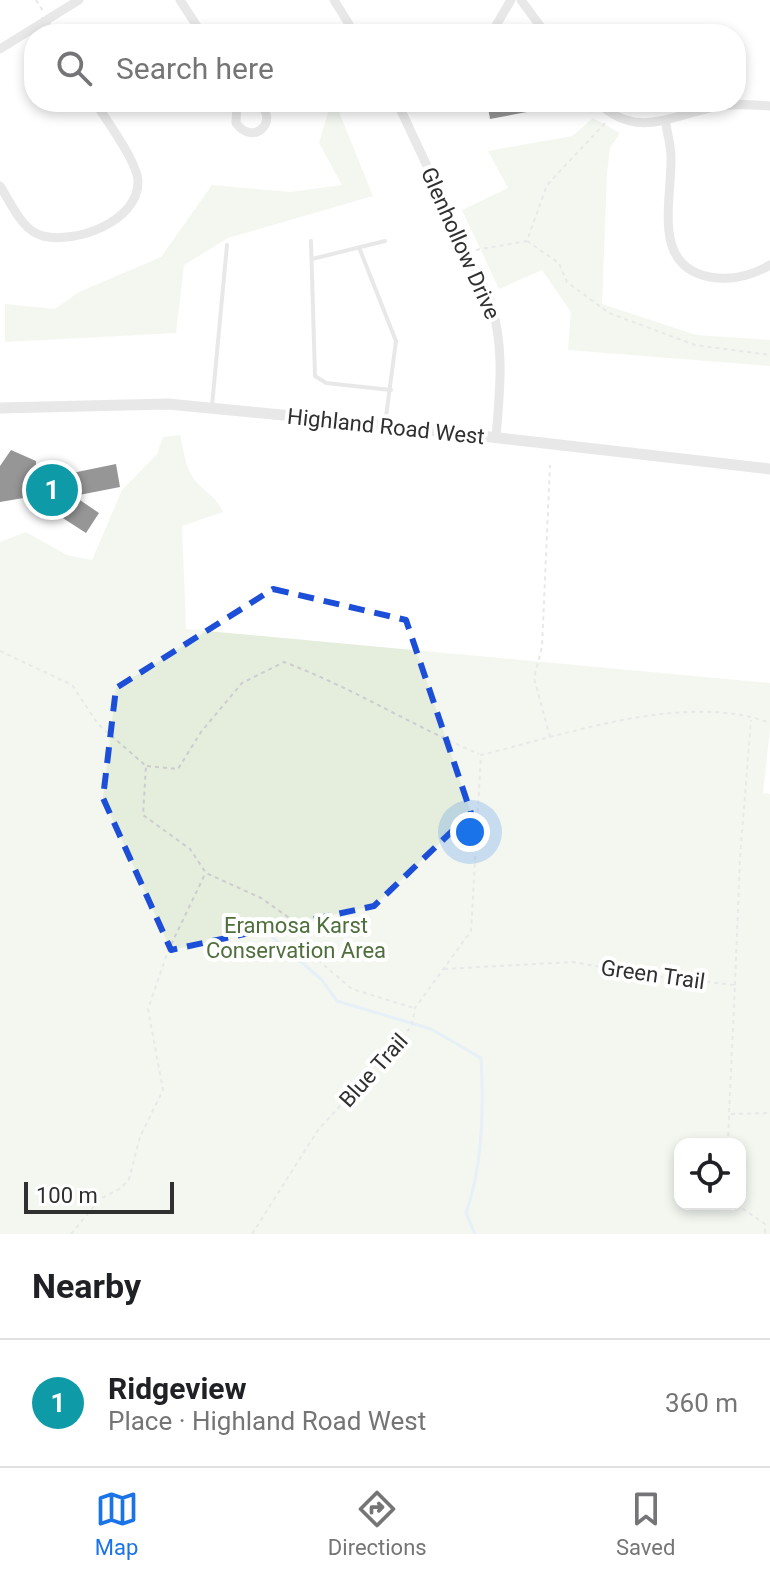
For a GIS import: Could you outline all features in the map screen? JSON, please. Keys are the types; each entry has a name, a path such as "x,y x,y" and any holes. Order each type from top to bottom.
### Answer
{"street":[{"path":"40,24 79,0"},
{"path":"180,0 196,24"},
{"path":"334,0 349,24"},
{"path":"497,24 511,0"},
{"path":"521,0 539,24"},
{"path":"46,20 48,24"},
{"path":"0,49 24,34"},
{"path":"746,106 770,106"},
{"path":"0,186 25,225 42,236 63,236 108,225 123,217 134,205 138,182 135,169 101,112"},
{"path":"237,112 236,123 243,132 253,134 263,129 268,120 266,112"},
{"name":"Glenhollow Drive","path":"403,112 490,300 501,343 496,437"},
{"path":"609,112 641,124 695,112"},
{"path":"665,120 671,154 668,239 676,259 689,270 717,278 753,274 770,265"},
{"name":"Highland Road West","path":"0,408 168,404 385,425 770,469"}],"lane":[{"path":"311,241 315,376 326,383 391,390"},
{"path":"312,259 360,250 385,241"},
{"path":"211,408 227,245"},
{"path":"360,250 396,341 385,425"}],"path":[{"path":"36,0 46,20"},
{"path":"527,241 547,185 613,115"},
{"path":"467,252 527,241 559,263 567,282 609,313 695,345 770,355"},
{"path":"550,465 542,647 534,678 550,738"},
{"path":"0,651 72,685 98,724 146,766 178,769 201,732 242,683 284,662 481,755 550,738 693,711 770,723"},
{"path":"735,985 751,719"},
{"name":"Blue Trail","path":"252,1234 318,1130 412,1025 415,1008 471,931 481,755"},
{"path":"146,766 143,815 190,849 206,873 261,898 288,917 319,961 352,989 415,1008"},
{"path":"71,1234 100,1199 121,1188 129,1179 140,1137 163,1090 148,1009 168,951 206,873"},
{"name":"Green Trail","path":"443,969 573,962 653,976 735,985 728,1138"},
{"path":"729,1114 770,1113"},
{"path":"745,1210 765,1224 765,1234"}],"highlighted area":[{"path":"273,589 406,620 471,813 374,906 171,950 103,798 116,688"}],"green space":[{"path":"328,112 339,112 373,196 228,238 184,265 176,333 5,342 5,304 55,309 79,292 161,257 212,185 290,192 342,185 319,143"},
{"path":"593,118 620,133 610,148 607,173 602,304 696,335 770,340 770,366 568,350 571,312 542,270 499,289 462,210 508,188 488,151 572,136"},
{"name":"Eramosa Karst Conservation Area","path":"180,435 191,474 223,512 182,526 186,629 770,683 770,729 763,793 770,794 770,1234 0,1234 0,542 26,532 67,555 92,560 122,490 157,454 163,437"}],"building":[{"path":"489,112 527,112 490,119"},
{"path":"11,450 36,461 36,473 43,479 116,464 120,487 74,496 99,513 86,533 38,502 41,495 0,502 0,466"}],"waterway":[{"path":"270,935 322,980 337,1001 431,1029 481,1058 481,1137 476,1176 466,1213 475,1234"}],"place":[{"name":"Ridgeview","path":"52,490"}]}
